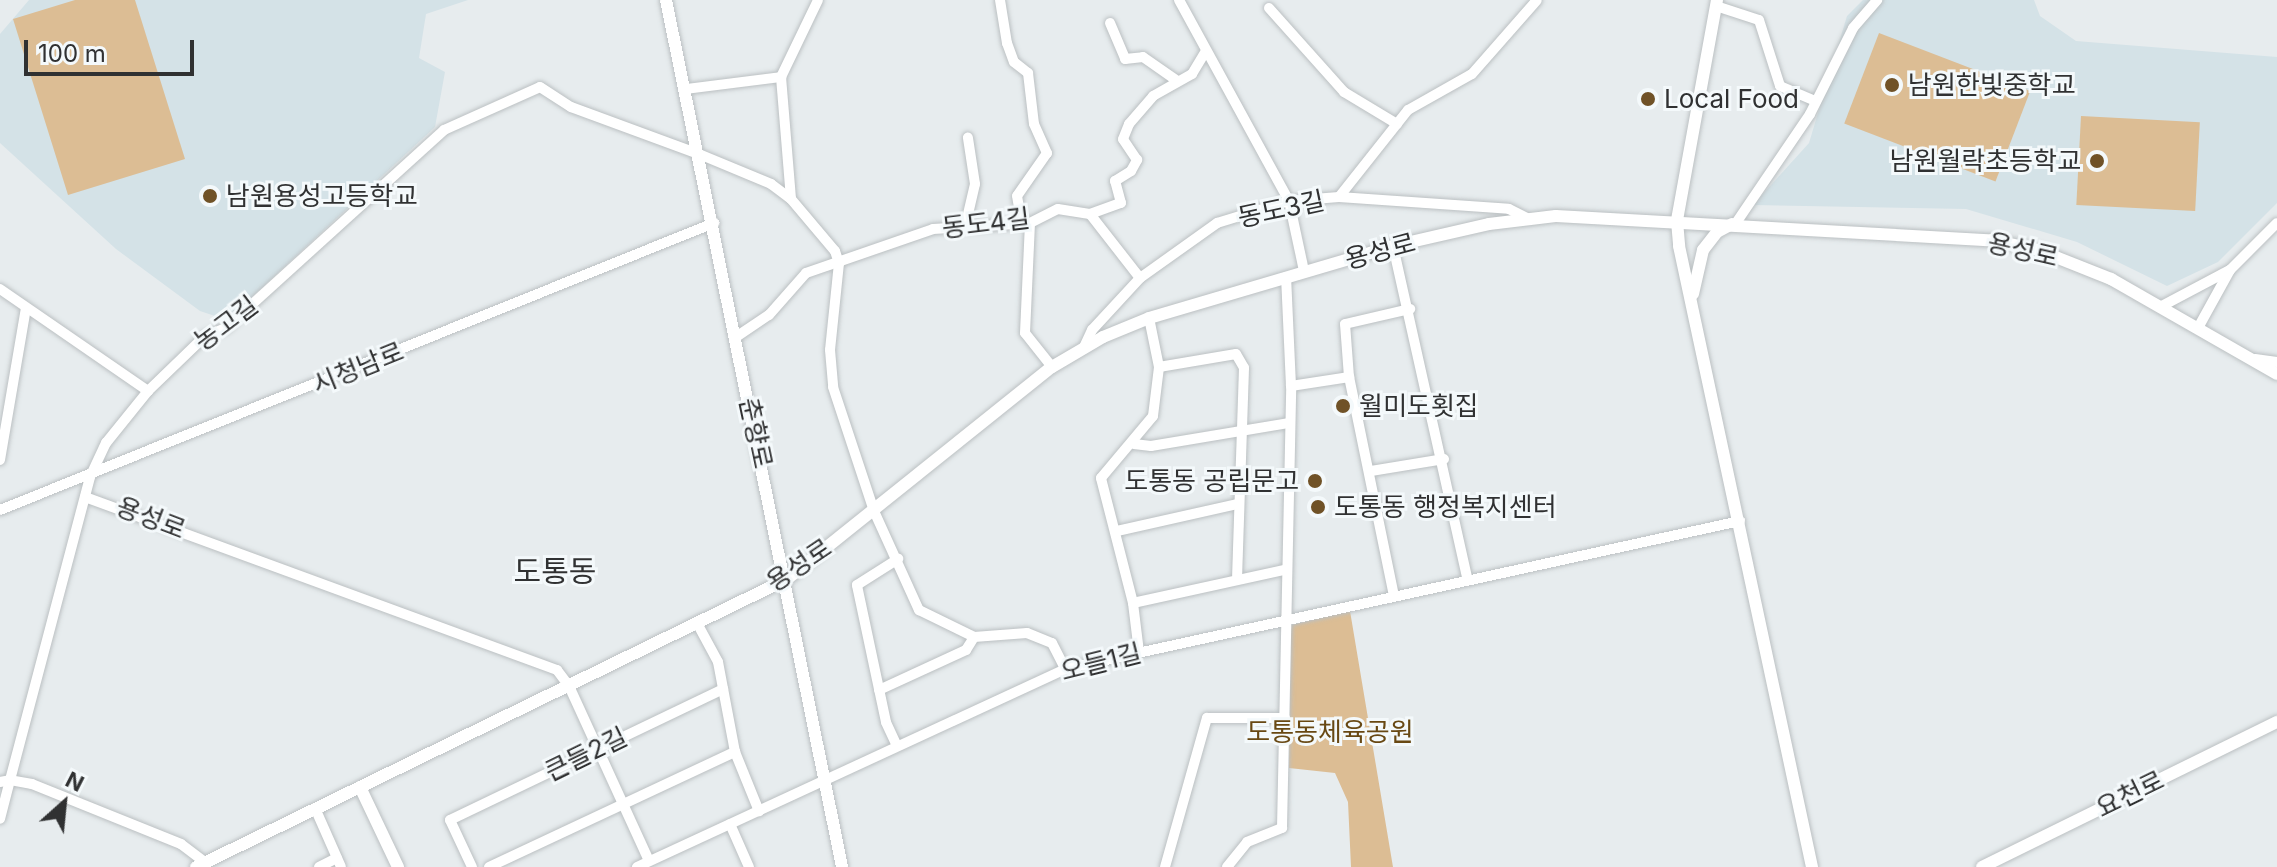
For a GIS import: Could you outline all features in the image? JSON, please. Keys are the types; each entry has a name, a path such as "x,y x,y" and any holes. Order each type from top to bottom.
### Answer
{"street":[{"name":"춘향로","path":"666,0 787,579 842,867"},
{"path":"791,199 781,77 818,0"},
{"path":"1000,0 1007,43 1014,62 1028,73 1034,124 1047,153 1017,196 1026,223 1025,333 1052,367"},
{"path":"1179,0 1289,201 1304,271"},
{"path":"1339,197 1408,110 1472,74 1537,0"},
{"path":"1693,297 1703,250 1717,232 1736,223 1816,101 1834,60 1877,0"},
{"path":"1812,867 1677,221 1716,3 1759,20 1780,86 1816,101"},
{"path":"1269,8 1344,92 1397,124"},
{"path":"1110,23 1125,59 1143,57 1176,80"},
{"path":"1140,278 1090,214 1121,203 1115,181 1137,160 1123,139 1129,124 1153,96 1176,80 1192,74 1205,52"},
{"path":"686,89 781,77"},
{"name":"농고길","path":"0,819 5,781 90,477 106,443 148,391 204,337 227,327 444,130 489,105 540,87 571,107 699,154"},
{"path":"965,227 975,184 968,138"},
{"path":"699,154 771,184 791,199 835,251 839,263 830,350 833,387 874,511 919,610 974,637 1027,633 1052,643 1065,669"},
{"name":"동도3길","path":"1084,347 1092,330 1140,278 1217,223 1289,201 1339,197 1509,209 1527,218"},
{"name":"동도4길","path":"736,337 769,315 806,273 933,229 1026,223 1058,209 1090,214"},
{"name":"용성로","path":"201,865 569,686 665,634 697,623 787,579 1052,367 1084,347 1149,318 1393,246 1527,218 1736,223 1992,240 2072,261 2277,374"},
{"name":"시청남로","path":"0,510 90,477 714,223"},
{"path":"2198,328 2230,270 2277,223"},
{"path":"1393,246 1444,459 1467,577"},
{"path":"2160,307 2230,270"},
{"path":"1227,867 1247,842 1261,832 1282,828 1284,570 1291,386 1286,277"},
{"path":"0,289 148,391"},
{"path":"0,460 26,308"},
{"path":"1394,596 1371,471 1349,377 1345,324 1410,309"},
{"path":"1139,652 1133,603 1101,478 1134,444 1153,416 1159,367 1149,318"},
{"path":"1159,367 1236,354 1244,368 1237,576"},
{"path":"2253,359 2277,362"},
{"path":"1291,386 1349,377"},
{"path":"1134,444 1151,446 1242,428 1288,423"},
{"path":"1371,471 1444,459"},
{"name":"용성로","path":"85,497 557,670 569,686"},
{"path":"1117,531 1238,504"},
{"name":"오들1길","path":"637,867 1065,669 1467,577 1740,521"},
{"path":"897,746 879,690 857,585 898,559"},
{"path":"1133,603 1237,576 1284,570"},
{"path":"697,623 718,662 735,752 759,811"},
{"path":"879,690 966,650 974,637"},
{"path":"569,686 649,861"},
{"name":"큰들2길","path":"472,867 450,820 723,689"},
{"path":"1165,867 1207,718 1285,718"},
{"name":"요천로","path":"1982,867 2277,722"},
{"path":"489,867 735,752"},
{"path":"5,781 32,784 181,844 201,865"},
{"path":"360,787 398,867"},
{"path":"315,808 339,863 319,867"},
{"path":"730,824 749,867"}],"shaded area":[{"name":"남원용성고등학교","path":"29,0 468,0 426,14 419,58 445,72 435,127 227,320 200,311 116,249 0,143 0,34"},
{"path":"1863,0 2034,0 2040,16 2076,41 2277,57 2277,203 2218,262 2167,286 2077,242 1966,209 1753,205 1809,143 1847,16"}],"green space":[{"path":"75,0 135,0 185,159 68,195 13,19"},
{"path":"1879,33 2030,91 1995,182 1844,124"},
{"path":"2081,116 2200,122 2195,211 2076,205"},
{"name":"도통동체육공원","path":"1350,611 1393,867 1351,867 1348,802 1335,773 1289,768 1291,625"}],"place":[{"name":"남원한빛중학교","path":"1892,85"},
{"name":"Local Food","path":"1648,99"},
{"name":"남원월락초등학교","path":"2097,161"},
{"name":"남원용성고등학교","path":"210,196"},
{"name":"월미도횟집","path":"1343,406"},
{"name":"도통동 공립문고","path":"1315,481"},
{"name":"도통동 행정복지센터","path":"1318,507"}],"district":[{"name":"도통동","path":"555,571"}]}
